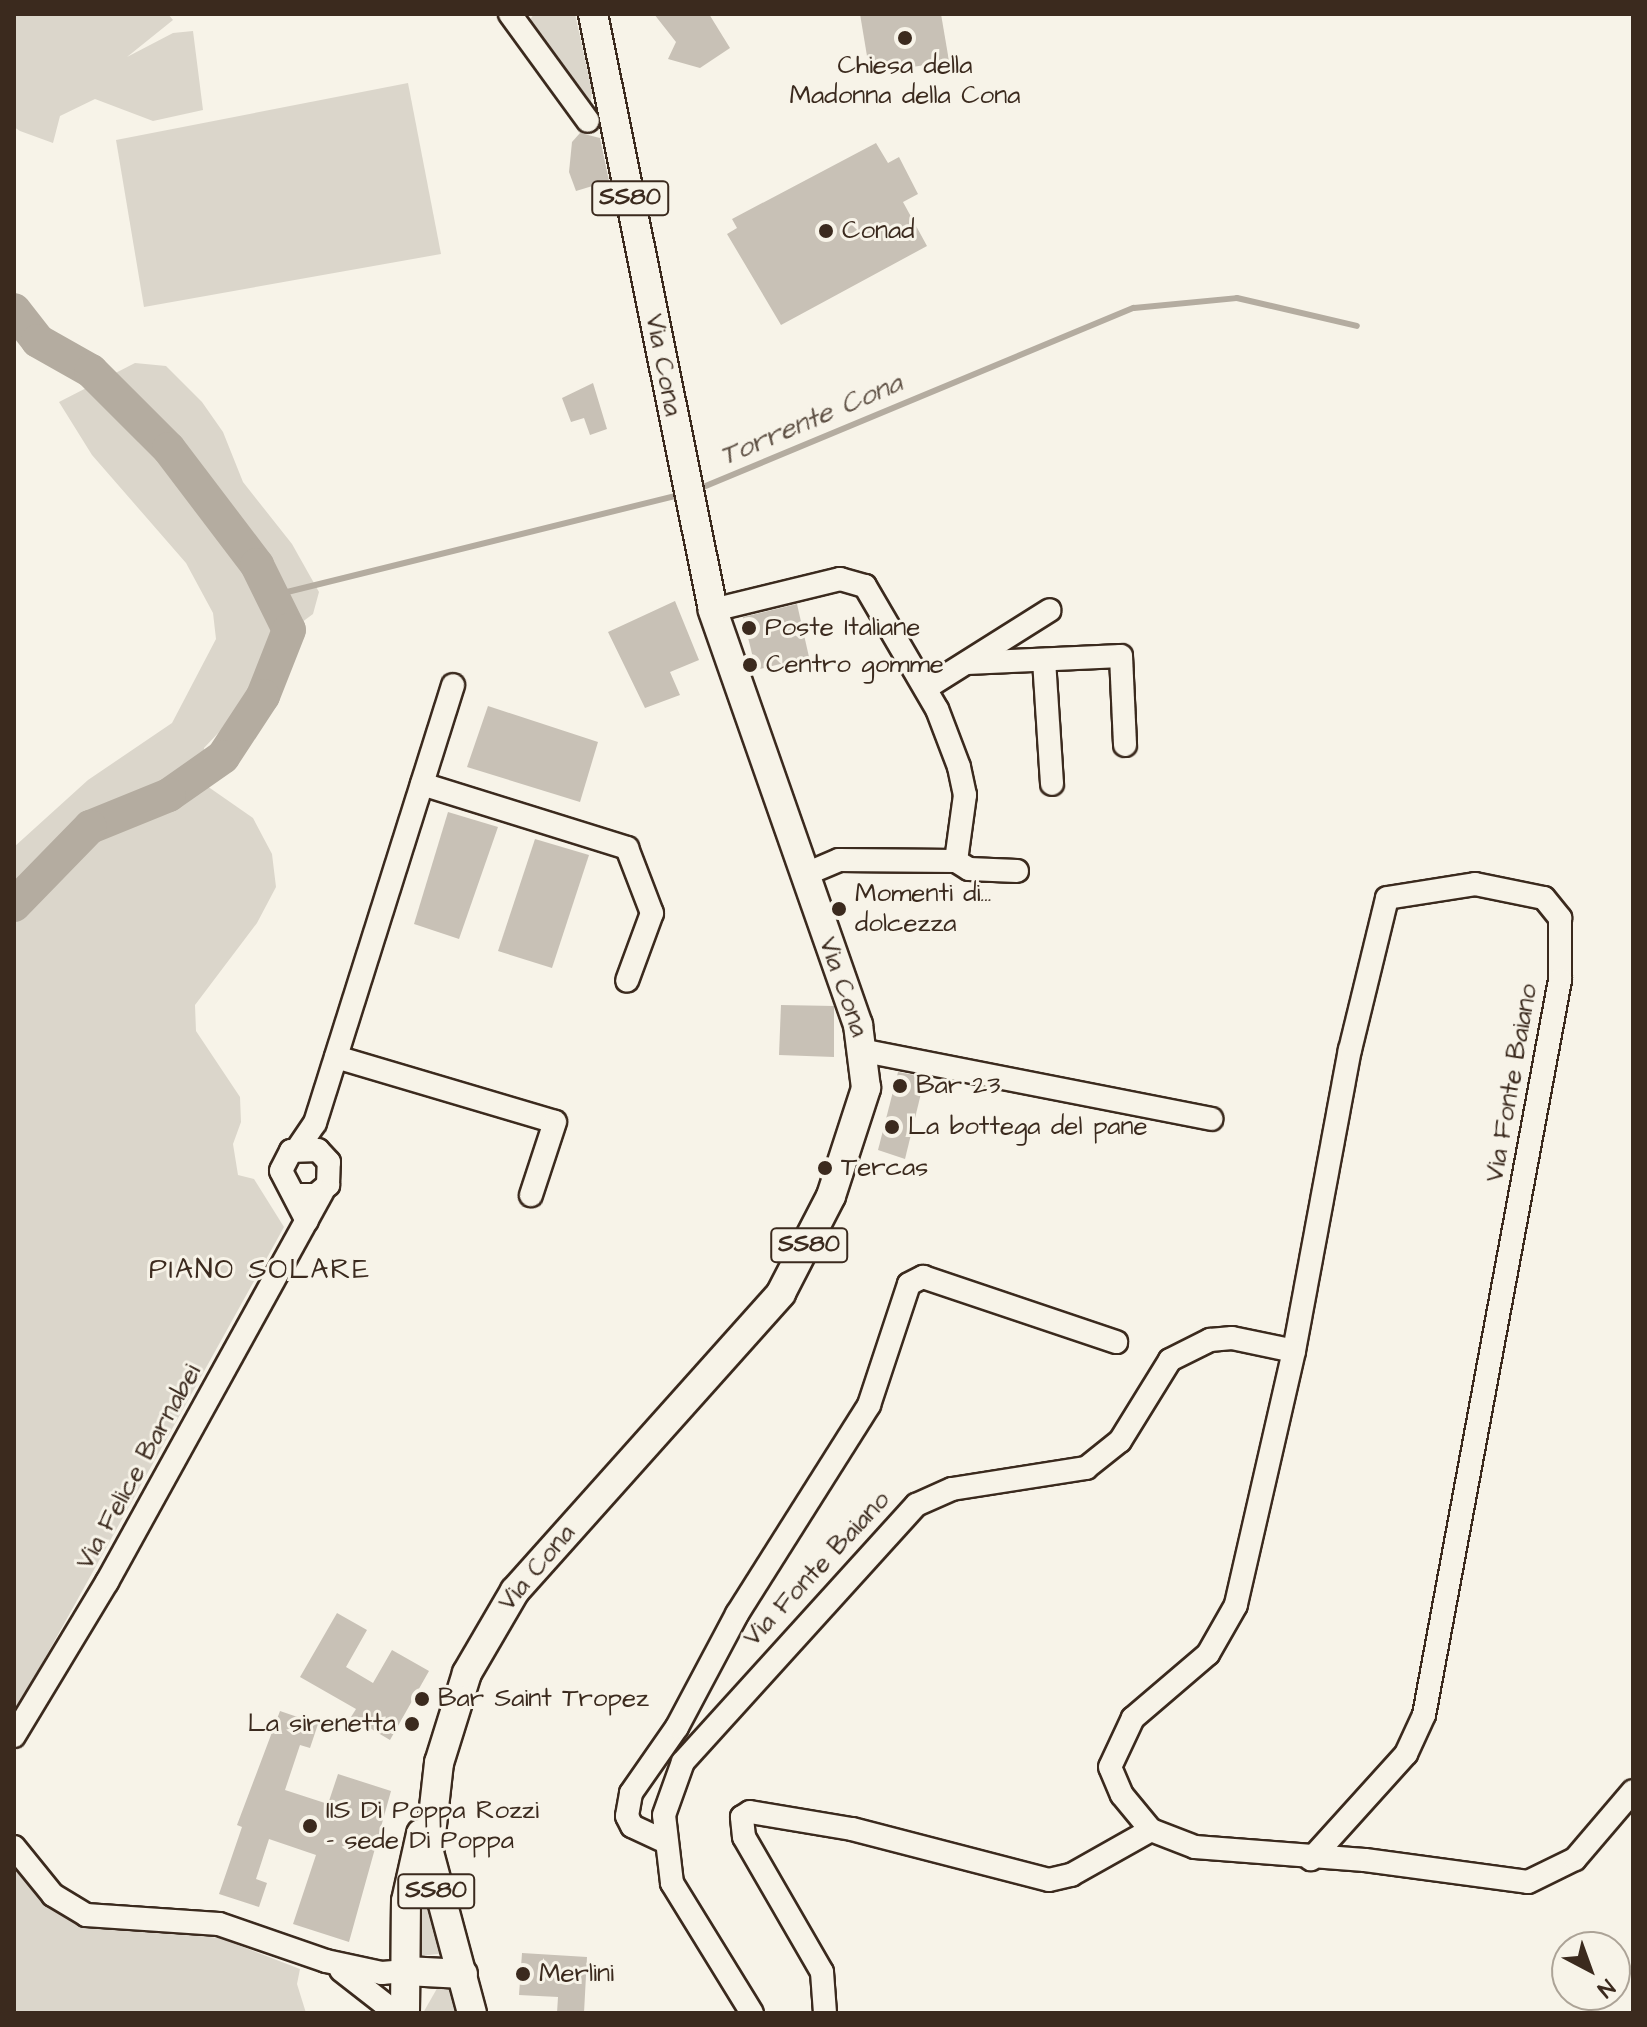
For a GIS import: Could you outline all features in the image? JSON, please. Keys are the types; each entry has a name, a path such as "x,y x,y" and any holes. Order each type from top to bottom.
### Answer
{"main road":[{"name":"Via Cona","path":"405,2013 406,1901 433,1804 454,1711 497,1615 791,1278 831,1196 864,1102 865,1051 711,603 593,14"},
{"name":"Via Cona","path":"433,1804 432,1870 472,2013"},
{"path":"406,1971 463,1974"}],"street":[{"path":"510,14 588,121"},
{"path":"711,603 854,580 871,594 926,688 963,785 956,861"},
{"path":"926,688 1050,610"},
{"path":"967,663 1121,656 1125,745"},
{"path":"1044,660 1052,784"},
{"path":"307,1221 281,1171 308,1149 453,685"},
{"path":"422,784 627,848 652,913 627,981"},
{"path":"804,875 839,860 956,861 969,869 1017,871"},
{"name":"Via Fonte Baiano","path":"1311,1859 1406,1754 1424,1715 1560,980 1560,918 1544,898 1475,884 1387,898 1350,1050 1294,1351 1236,1605 1208,1654 1133,1718 1110,1767 1122,1795 1151,1830 1195,1847 1528,1882 1575,1859 1633,1791"},
{"path":"865,1051 1211,1119"},
{"path":"336,1057 555,1122 531,1195"},
{"path":"296,1195 322,1192 331,1169 308,1149"},
{"name":"Via Felice Barnabei","path":"14,1736 322,1192"},
{"path":"664,1841 632,1826 627,1816 631,1793 685,1715 737,1614 869,1405 909,1284 923,1277 1116,1342"},
{"name":"Via Fonte Baiano","path":"752,2013 684,1908 664,1841 670,1786 696,1743 916,1505 952,1489 1086,1468 1120,1441 1165,1367 1187,1348 1232,1338 1294,1351"},
{"path":"825,2013 822,1972 744,1837 742,1817 750,1812 852,1829 1049,1880 1071,1875 1151,1830"},
{"path":"14,1847 53,1895 86,1915 219,1924 326,1961 382,1973 406,1971"},
{"path":"326,1961 396,2013"}],"shaded area":[{"path":"14,14 168,14 173,20 127,57 173,33 193,31 203,110 153,121 95,99 60,116 53,143 20,131 14,127"},
{"path":"534,14 575,14 592,90 590,113 527,24"},
{"path":"408,83 441,254 144,307 116,140"},
{"path":"135,363 166,366 202,402 223,432 243,482 292,544 319,592 313,614 267,648 238,712 204,748 207,786 253,818 272,854 276,887 257,923 195,1005 196,1031 240,1097 241,1122 233,1144 238,1175 254,1179 284,1227 14,1714 14,847 88,780 172,723 216,639 213,613 186,563 92,455 59,402"},
{"path":"418,1853 446,1953 420,1956"},
{"path":"14,1869 40,1899 85,1924 220,1938 300,1969 297,1984 306,2013 14,2013"},
{"path":"439,1985 453,1991 460,2013 423,2013"}],"building":[{"path":"654,14 709,14 730,48 700,68 668,59 676,42"},
{"name":"Chiesa della Madonna della Cona","path":"860,14 941,14 949,61 870,74"},
{"path":"580,133 600,138 609,181 576,191 569,172 572,142"},
{"name":"Conad","path":"876,143 888,163 899,157 918,194 903,202 927,246 781,325 727,234 737,228 732,219"},
{"path":"593,383 607,429 590,435 584,418 571,422 562,398"},
{"path":"675,601 699,660 670,672 680,695 645,708 608,632"},
{"path":"797,604 809,657 756,670 743,617"},
{"path":"488,706 598,742 580,802 467,767"},
{"path":"448,812 498,827 459,939 414,924"},
{"path":"535,839 589,855 552,968 498,951"},
{"path":"781,1005 834,1006 834,1057 779,1055"},
{"path":"898,1072 925,1077 905,1159 878,1150"},
{"path":"337,1613 367,1630 346,1667 373,1683 392,1650 429,1671 390,1740 351,1717 356,1709 300,1677"},
{"name":"IIS Di Poppa Rozzi - sede Di Poppa","path":"280,1711 318,1724 310,1748 300,1745 285,1790 328,1804 338,1774 391,1791 349,1942 293,1924 316,1855 269,1839 256,1879 267,1883 259,1907 219,1894 242,1827 237,1825"},
{"path":"522,1953 587,1957 584,2013 557,2013 558,1997 519,1995"}],"waterway":[{"name":"Torrente Cona","path":"696,490 1134,308 1237,298 1357,326"},
{"path":"14,310 38,341 91,371 169,449 257,565 289,630 263,696 223,757 169,795 90,827 14,905"},
{"name":"Torrente Cona","path":"275,595 682,494"}],"place":[{"name":"Chiesa della Madonna della Cona","path":"905,38"},
{"name":"Conad","path":"826,231"},
{"name":"Poste Italiane","path":"749,628"},
{"name":"Centro gomme","path":"750,665"},
{"name":"Momenti di... dolcezza","path":"839,909"},
{"name":"Bar 23","path":"900,1086"},
{"name":"La bottega del pane","path":"892,1127"},
{"name":"Tercas","path":"825,1168"},
{"name":"Bar Saint Tropez","path":"422,1699"},
{"name":"La sirenetta","path":"412,1724"},
{"name":"IIS Di Poppa Rozzi - sede Di Poppa","path":"310,1826"},
{"name":"Merlini","path":"523,1974"}],"district":[{"name":"PIANO SOLARE","path":"260,1270"}]}
